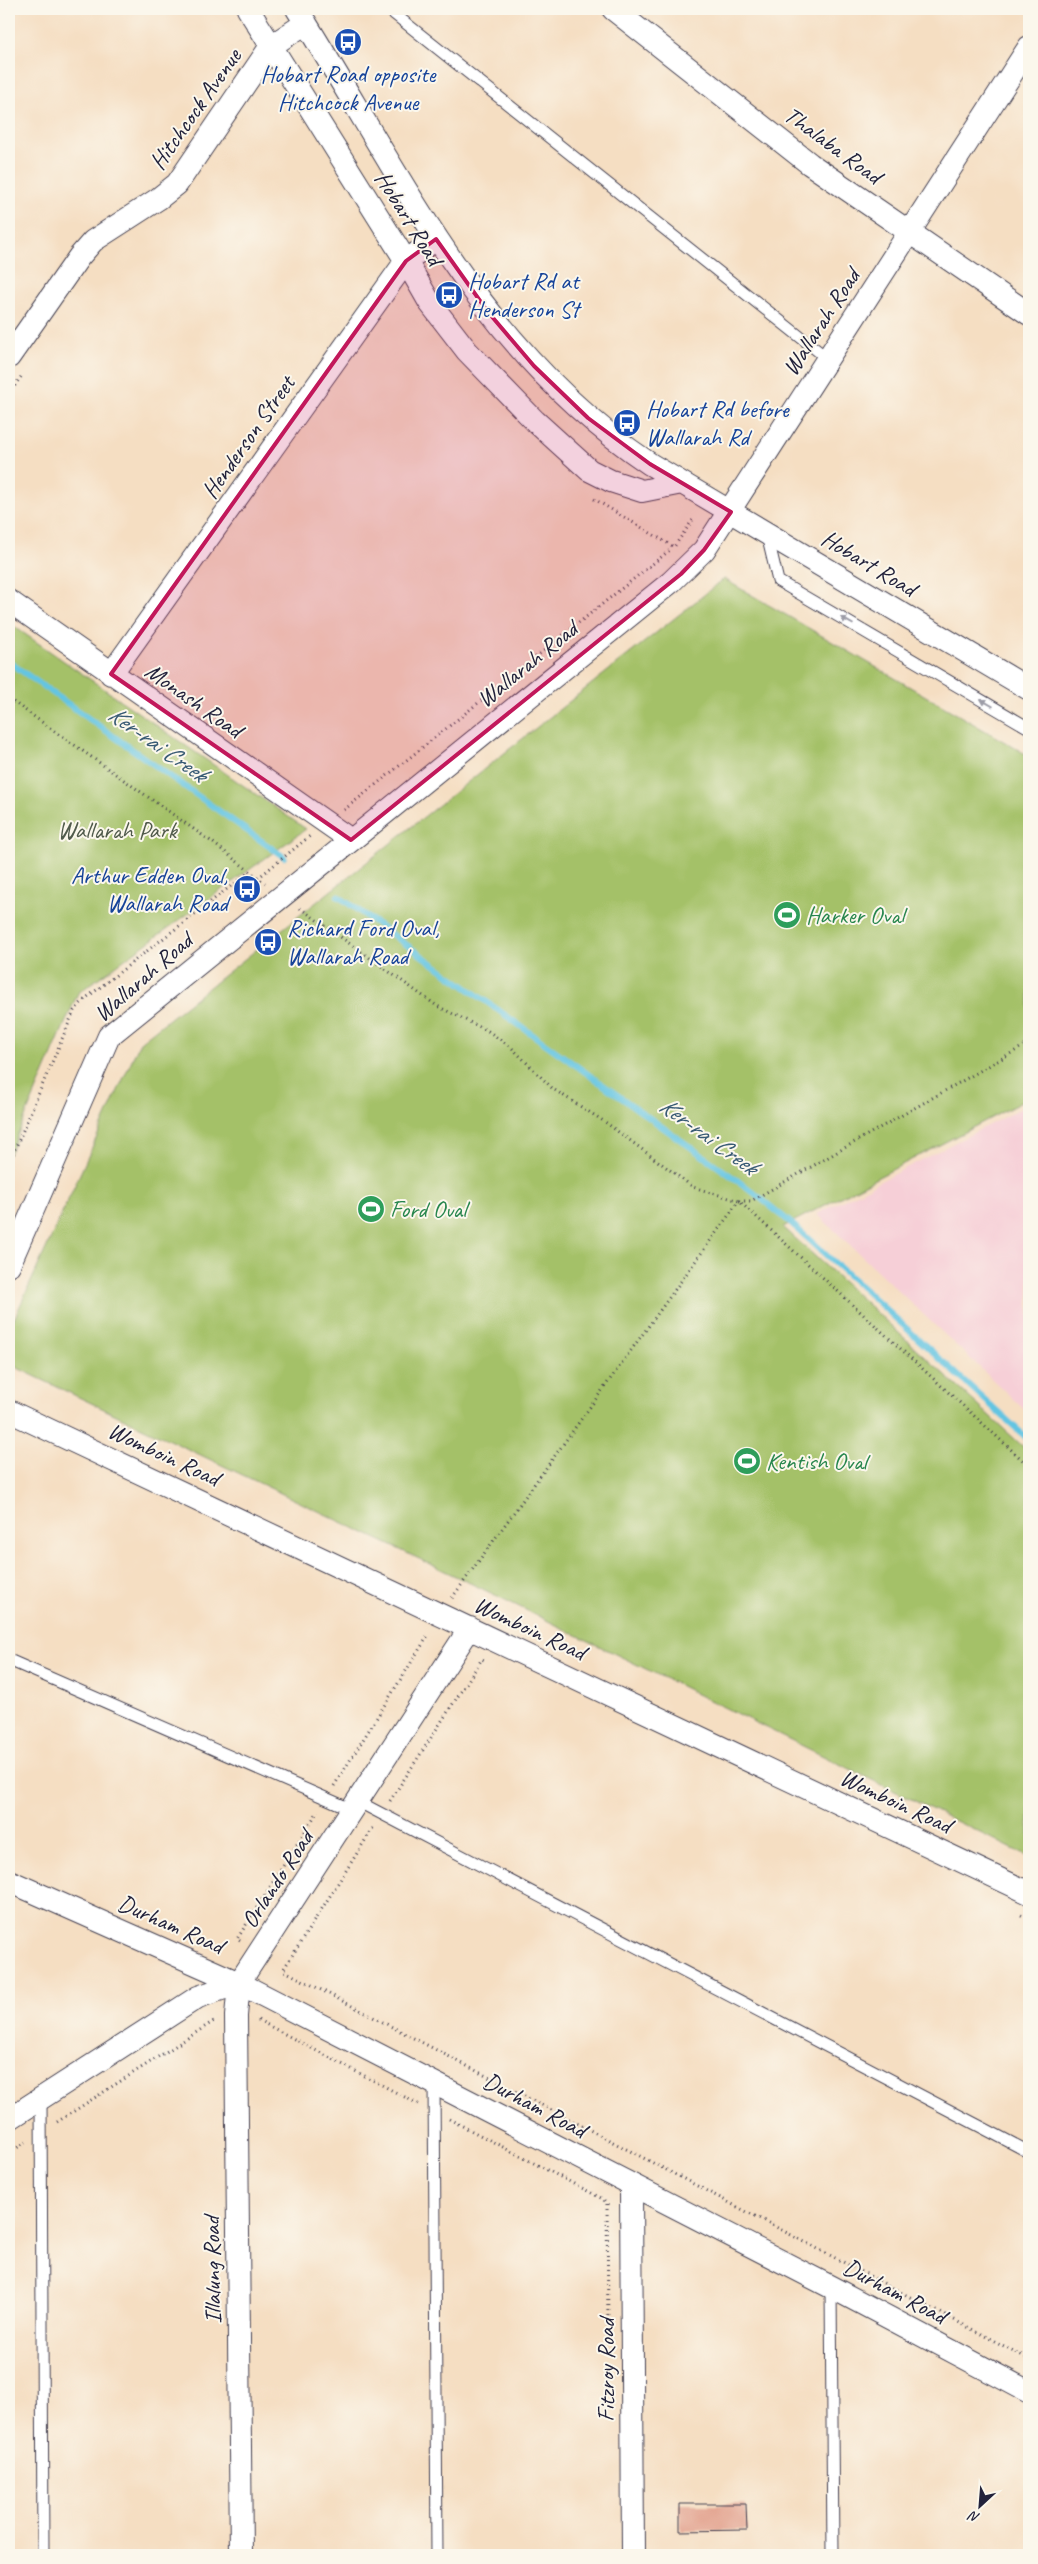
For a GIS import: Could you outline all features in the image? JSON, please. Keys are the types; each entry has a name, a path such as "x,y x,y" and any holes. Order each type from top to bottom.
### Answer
{"street":[{"name":"Hobart Road","path":"248,9 406,261 430,304 467,352 588,470 642,491 682,483"},
{"name":"Thalaba Road","path":"613,9 810,164 1029,314"},
{"name":"Hobart Road","path":"301,16 436,238 482,305 534,366 588,418 616,441 682,483 1029,689"},
{"name":"Hitchcock Avenue","path":"9,358 79,257 93,242 158,199 177,184 271,46 301,16"},
{"name":"Wallarah Road","path":"9,1265 109,1036 676,578 704,550 731,512 1029,47"},
{"name":"Henderson Street","path":"111,674 406,261 436,238"},
{"name":"Monash Road","path":"9,601 351,840"},
{"name":"Womboin Road","path":"9,1411 1029,1893"},
{"name":"Orlando Road","path":"239,1984 470,1628"},
{"name":"Durham Road","path":"9,1881 239,1984 434,2082 831,2287 1029,2392"},
{"path":"9,2119 198,1998 239,1984"},
{"name":"Illalung Road","path":"239,1984 236,2026 241,2555"},
{"name":"Fitzroy Road","path":"631,2185 633,2555"}],"lane":[{"path":"388,9 828,359"},
{"path":"766,533 778,581 1029,728"},
{"path":"9,1660 326,1798 382,1814 1029,2152"},
{"path":"434,2082 437,2555"},
{"path":"41,2098 43,2555"},
{"path":"831,2287 833,2555"}],"path":[{"path":"344,810 674,547"},
{"path":"9,699 212,842 249,872 431,1002 488,1031 512,1048 553,1089 604,1122 694,1186 739,1201 751,1201 1029,1043"},
{"path":"258,878 310,836"},
{"path":"9,1162 74,1011 85,999 249,872"},
{"path":"739,1201 1029,1466"},
{"path":"440,1614 739,1201"},
{"path":"243,1943 237,1939 430,1635 422,1631"},
{"path":"490,1663 482,1659 283,1970 1029,2359"},
{"path":"1012,1910 1029,1919"},
{"path":"278,1962 285,1966"},
{"path":"255,2019 424,2107"},
{"path":"9,2153 214,2021"},
{"path":"444,2116 603,2199 607,2204 608,2334"}],"highlighted area":[{"path":"436,239 488,312 534,366 588,418 650,464 731,512 704,550 681,574 351,840 111,674 406,261"}],"shaded area":[{"path":"1029,1104 1029,1414 817,1214"}],"green space":[{"path":"724,579 1029,756 1029,1098 783,1227 1029,1452 1029,1857 491,1593 9,1364 9,1330 140,1042"},
{"name":"Wallarah Park","path":"9,623 306,829 78,993 9,1155"}],"building":[{"path":"680,2504 746,2504 747,2530 680,2531"}],"waterway":[{"name":"Ker-rai Creek","path":"9,662 284,857"},
{"name":"Ker-rai Creek","path":"338,896 748,1188 791,1223 1029,1440"}],"place":[{"name":"Hobart Road opposite Hitchcock Avenue","path":"348,42"},
{"name":"Hobart Rd at Henderson St","path":"449,295"},
{"name":"Hobart Rd before Wallarah Rd","path":"627,423"},
{"name":"Arthur Edden Oval, Wallarah Road","path":"247,889"},
{"name":"Harker Oval","path":"787,915"},
{"name":"Richard Ford Oval, Wallarah Road","path":"268,942"},
{"name":"Ford Oval","path":"371,1209"},
{"name":"Kentish Oval","path":"747,1461"}]}
